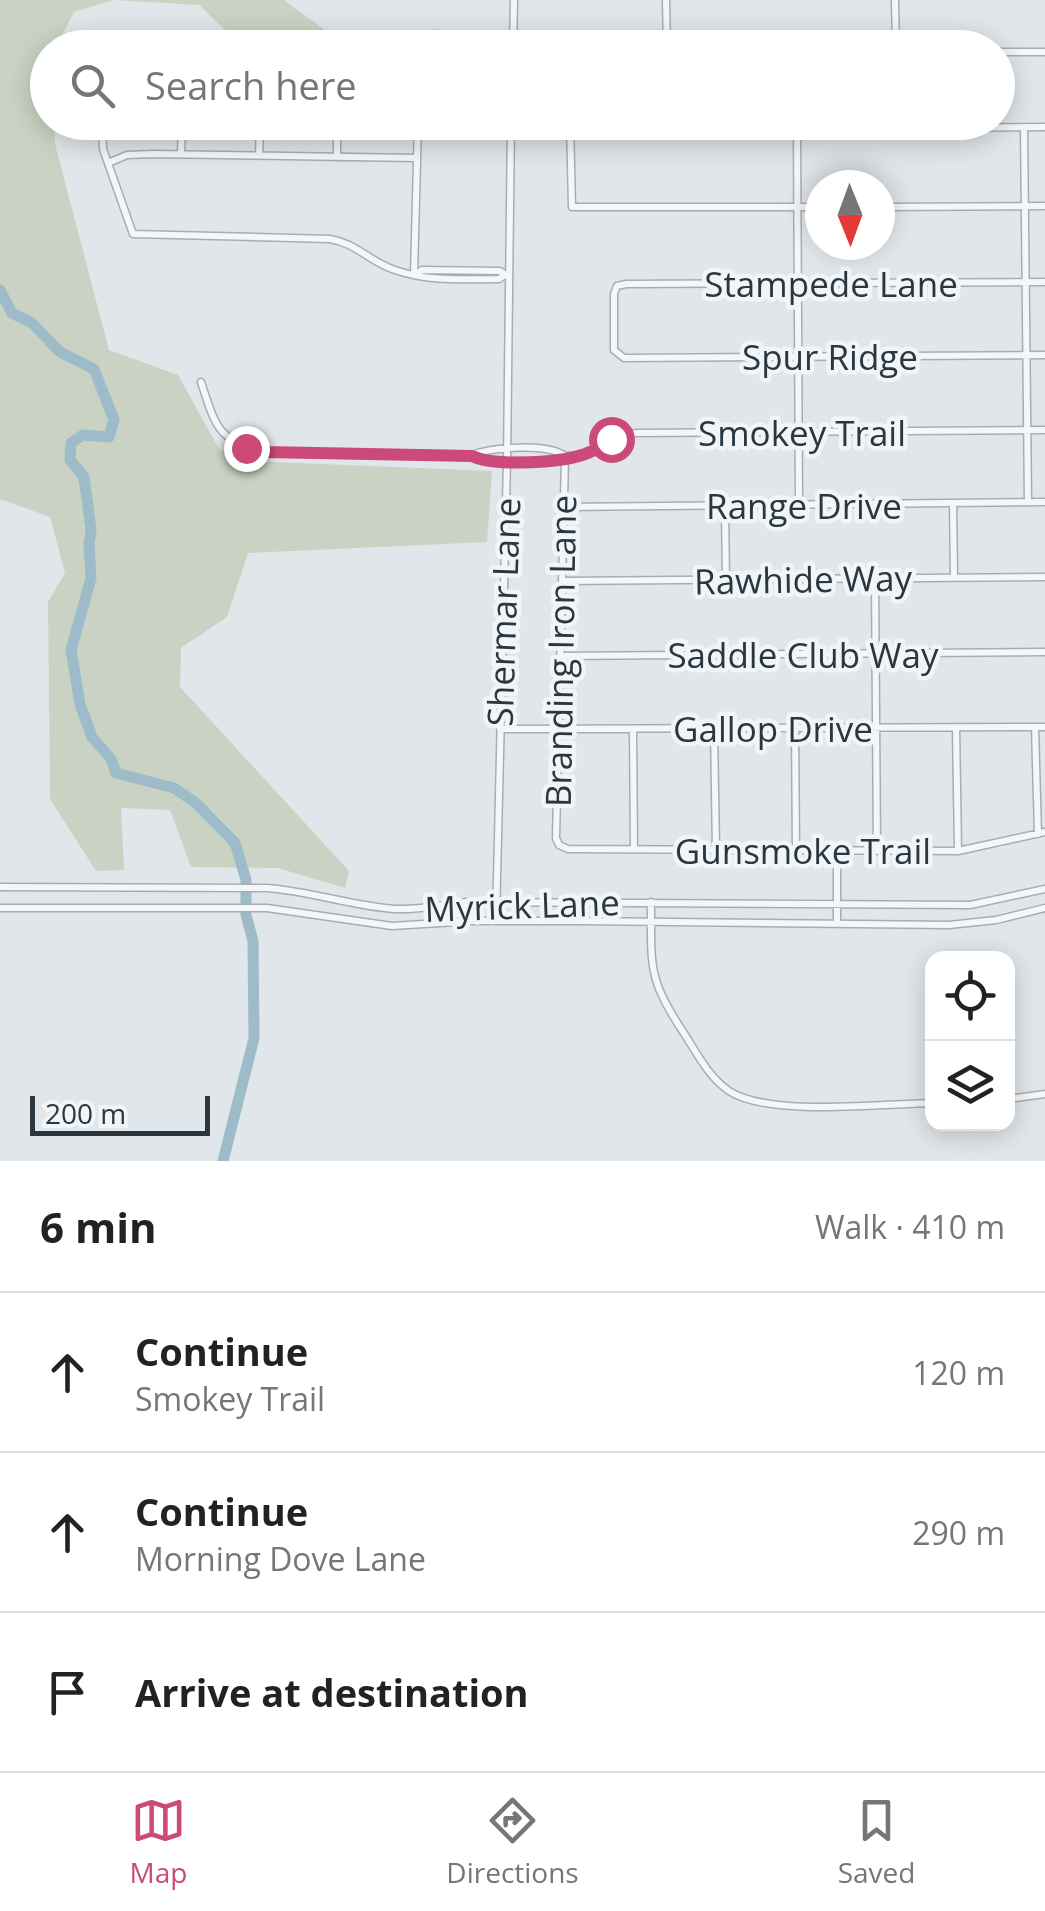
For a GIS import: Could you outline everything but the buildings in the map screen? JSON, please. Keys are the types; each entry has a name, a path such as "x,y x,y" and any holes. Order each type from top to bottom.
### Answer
{"street":[{"path":"513,30 514,0"},
{"path":"666,0 667,30"},
{"path":"895,0 896,30"},
{"path":"1015,52 1045,52"},
{"path":"1015,127 1045,126"},
{"path":"1024,127 1028,502"},
{"path":"103,140 133,234 330,239 349,243 390,268 414,275 422,270 500,271 506,276"},
{"path":"181,140 181,154"},
{"path":"259,140 259,156"},
{"path":"337,140 337,157"},
{"path":"414,275 418,140"},
{"name":"Shermar Lane","path":"496,921 508,461 506,276 510,140"},
{"path":"570,140 572,208 805,208"},
{"path":"796,140 799,506"},
{"path":"108,163 127,155 181,154 417,158"},
{"path":"895,207 1045,206"},
{"name":"Stampede Lane","path":"616,354 614,294 618,286 1045,282"},
{"name":"Spur Ridge","path":"616,354 624,358 1045,355"},
{"path":"201,382 216,428 237,446 264,452 472,456"},
{"name":"Smokey Trail","path":"472,456 483,461 554,461 588,454 629,433 1045,430"},
{"name":"Smokey Trail","path":"472,456 508,449 556,450 565,456"},
{"name":"Branding Iron Lane","path":"559,845 556,838 565,456"},
{"name":"Range Drive","path":"564,507 1045,502"},
{"path":"953,504 954,578"},
{"path":"725,506 726,580"},
{"name":"Rawhide Way","path":"562,581 1045,577"},
{"path":"874,578 877,851"},
{"name":"Saddle Club Way","path":"560,656 1045,652"},
{"path":"956,727 958,851"},
{"path":"1036,727 1041,833"},
{"name":"Gallop Drive","path":"500,728 1045,727"},
{"path":"795,728 796,850"},
{"path":"632,729 634,850"},
{"path":"714,729 716,850"},
{"name":"Gunsmoke Trail","path":"559,845 568,849 634,850 958,851 1041,833"},
{"path":"837,851 837,924"},
{"name":"Myrick Lane","path":"0,887 267,888 393,908 496,902 970,905 1045,888"},
{"path":"651,902 651,965 660,995 707,1070 728,1090 774,1106 925,1103"},
{"name":"Myrick Lane","path":"0,908 267,908 392,926 496,921 966,924 1045,908"},
{"path":"1015,1098 1045,1094"}],"green space":[{"path":"0,0 114,0 74,12 65,30 30,30 30,140 55,140 109,350 178,375 219,449 248,461 492,471 487,542 248,553 227,617 181,648 180,687 349,871 345,888 278,868 191,867 170,810 121,808 124,870 96,871 50,799 48,602 65,573 50,517 0,499"},
{"path":"114,0 284,0 325,30 225,30 199,5"}],"waterway":[{"path":"0,290 12,313 32,323 60,352 94,369 114,420 109,437 83,435 71,443 70,460 84,477 91,530 91,578 71,650 80,704 92,737 111,759 116,773 174,788 196,803 235,843 246,880 246,915 253,941 254,1038 223,1161"}],"route":[{"path":"246,448 264,452 554,461 588,454 611,439"}]}
